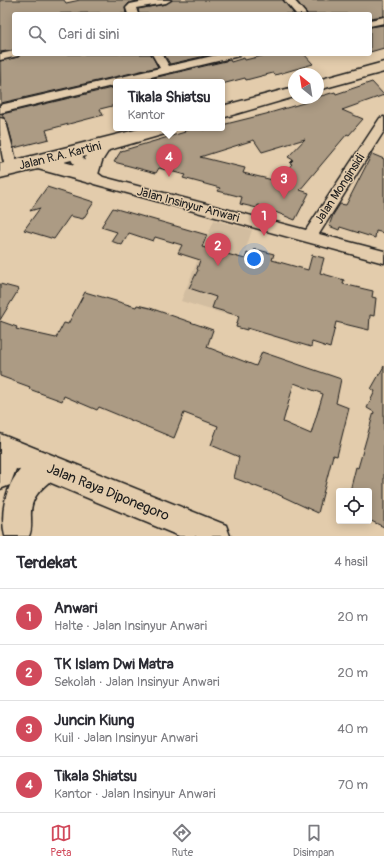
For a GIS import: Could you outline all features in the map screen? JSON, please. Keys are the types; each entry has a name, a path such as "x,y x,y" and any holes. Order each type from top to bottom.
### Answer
{"main road":[{"path":"324,84 380,70"},
{"path":"225,111 288,94"},
{"name":"Jalan R.A. Kartini","path":"6,169 102,146 155,131"},
{"path":"38,162 89,176 93,160 102,146"},
{"name":"Jalan Raya Diponegoro","path":"2,458 48,468 215,536"},
{"path":"17,528 16,508 23,489 34,476 48,468"}],"street":[{"path":"132,12 131,7 143,2 166,0"},
{"path":"289,0 299,12"},
{"path":"372,23 384,20"},
{"path":"0,57 12,54"},
{"path":"158,56 166,70"},
{"path":"129,79 226,56"},
{"path":"0,110 113,83"},
{"name":"Jalan Monginsidi","path":"309,237 384,121"},
{"path":"0,122 6,169"},
{"path":"74,153 81,166 89,176"},
{"name":"Jalan Insinyur Anwari","path":"89,176 99,181 384,257"}],"shaded area":[{"path":"214,220 252,230 224,314 181,301"}],"building":[{"path":"0,0 64,0 66,3 80,0 142,0 129,3 125,8 126,12 12,12 12,50 0,52"},
{"path":"172,0 283,0 292,12 139,12 138,9 166,4"},
{"path":"296,0 384,0 384,16 372,18 372,12 305,12"},
{"path":"384,25 384,48 372,51 372,27"},
{"path":"152,56 158,67 1,103 0,61 18,57"},
{"path":"165,56 205,56 170,64"},
{"path":"262,56 306,56 313,64 299,68 288,68 288,71 275,75 273,73 246,80 245,78 225,83 225,79 149,79 230,60 231,62 244,58 245,60"},
{"path":"372,82 384,95 342,110 363,119 349,135 347,134 300,190 309,193 295,220 258,205 257,208 240,204 242,197 218,191 220,188 183,178 185,175 159,168 156,173 114,162 121,151 185,132 184,131 225,131 225,124 300,104 324,104 324,95 335,92 336,94","holes":["305,139 288,157 293,160 290,163 292,164 277,181 243,173 245,168 200,157 254,140 262,152"]},
{"path":"113,88 113,106 100,109 103,115 46,130 49,139 14,148 7,122 2,114"},
{"path":"372,154 384,159 384,233 376,231 375,238 340,227 339,230 329,226 333,215 340,204 346,205"},
{"path":"47,187 94,202 83,219 70,216 54,239 24,230 40,208 30,211"},
{"path":"113,208 207,235 202,247 245,259 247,253 253,255 255,249 274,254 272,260 308,270 312,255 324,258 320,273 344,280 343,284 373,291 372,297 376,298 374,316 370,315 369,330 336,322 330,348 312,342 311,347 247,328 247,330 236,327 239,316 212,308 216,297 189,288 198,270 200,260 178,253 182,245 155,237 153,241 129,233 122,245 111,241 117,232 101,227"},
{"path":"0,284 19,289 0,320"},
{"path":"85,292 136,307 137,305 150,308 213,330 207,347 256,366 262,352 341,379 336,403 349,408 337,456 333,455 318,513 273,492 234,478 239,457 211,445 218,426 184,413 174,438 99,407 97,410 64,396 62,401 29,389 30,387 0,376 0,321 17,327 16,329 56,338 64,323 68,324","holes":["294,383 323,394 311,434 283,422"]},
{"path":"384,366 384,527 372,521 372,488 351,488 374,412 367,408 375,391 371,389"}],"place":[{"name":"Tikala Shiatsu","path":"169,177"},
{"name":"Juncin Kiung","path":"284,199"},
{"name":"Anwari","path":"264,236"},
{"name":"TK Islam Dwi Matra","path":"218,266"}]}
